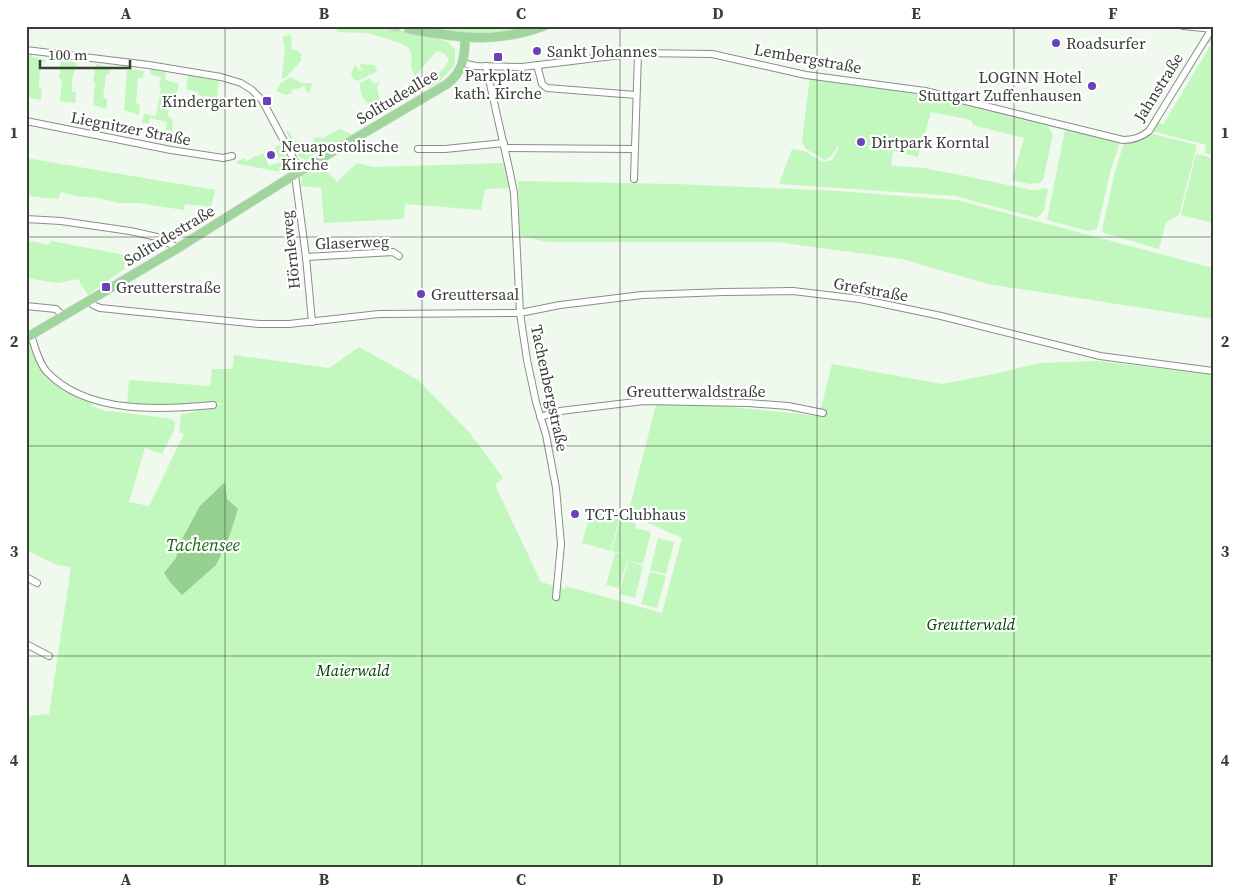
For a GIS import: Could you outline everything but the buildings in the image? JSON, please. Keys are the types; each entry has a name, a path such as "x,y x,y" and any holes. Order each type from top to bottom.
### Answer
{"main road":[{"path":"409,29 465,38 508,37 544,26"},
{"name":"Solitudeallee","path":"298,173 447,84 457,76 462,63 465,38"},
{"name":"Solitudestraße","path":"29,336 178,248 298,173"}],"street":[{"path":"1183,26 1212,28"},
{"name":"Jahnstraße","path":"1142,136 1148,131 1212,28"},
{"path":"26,50 158,66 221,77 241,83 262,100 298,173"},
{"path":"634,179 638,53"},
{"name":"Lembergstraße","path":"462,63 486,66 537,65 638,53 712,54 808,75 925,91 1123,140 1132,140 1142,136"},
{"path":"537,65 542,84 548,88 636,95"},
{"name":"Tachenbergstraße","path":"486,66 514,193 520,313 527,360 546,435 556,488 561,544 556,597"},
{"name":"Liegnitzer Straße","path":"26,121 171,150 223,158 232,156"},
{"path":"418,149 504,146 634,149"},
{"name":"Hörnleweg","path":"298,173 312,322"},
{"path":"26,219 61,220 130,231 157,237 178,248"},
{"name":"Glaserweg","path":"306,257 393,252 399,256"},
{"name":"Grefstraße","path":"520,313 560,305 642,295 793,291 860,299 942,316 1100,356 1213,371"},
{"path":"89,301 100,308 259,324 312,322 379,314 520,313"},
{"path":"26,306 56,309 62,316"},
{"path":"29,336 47,372 80,394 109,404 144,408 181,408 213,405"},
{"name":"Greutterwaldstraße","path":"540,417 560,411 644,401 768,404 823,413"},
{"path":"26,577 37,582"},
{"path":"26,644 49,656"}],"green space":[{"path":"335,26 383,26 446,41 455,49 455,65 440,81 429,88 424,78 427,76 432,80 445,67 449,59 445,54 437,51 416,78 411,66 411,52 409,48 397,42 368,33 336,32 338,29"},
{"path":"413,26 530,26 503,33 476,34"},
{"path":"291,35 292,50 301,53 301,61 282,79 283,39 284,36"},
{"path":"1213,36 1213,155 1205,153 1206,145 1152,131 1158,122 1163,125 1211,44 1207,41"},
{"path":"26,52 32,53 32,57 46,60 46,62 40,62 39,87 42,88 41,100 26,97"},
{"path":"61,60 77,63 72,80 72,92 76,92 75,103 60,101 62,80 59,78"},
{"path":"96,64 110,67 110,73 106,75 103,98 107,99 107,109 93,105 95,83 93,82"},
{"path":"360,64 374,65 377,71 370,75 369,72 368,76 358,81 353,79 351,74 355,65 360,71 362,67 360,68"},
{"path":"151,68 162,72 166,70 165,80 179,84 176,96 171,95 168,115 173,121 172,131 166,130 167,122 150,118 148,124 142,123 144,114 156,116 161,88 159,87 161,77 150,74"},
{"path":"127,70 144,71 143,78 138,78 136,102 140,106 139,115 124,110"},
{"path":"188,75 219,81 217,98 198,95 198,92 186,89"},
{"path":"291,77 302,83 312,83 310,92 308,93 304,86 293,89 291,93 286,95 276,91 281,83"},
{"path":"810,77 927,96 1047,126 1053,134 1043,180 1040,183 1029,184 1012,180 1024,138 973,125 971,120 931,112 918,157 893,151 891,165 929,169 1031,190 1048,189 1044,211 1037,218 955,196 779,184 792,149 804,151 823,162 832,160 839,148 833,145 837,148 825,160 806,149 802,142"},
{"path":"370,78 374,84 380,81 377,87 380,101 373,106 364,100 360,87 360,83"},
{"path":"339,129 352,134 306,160 298,156 286,131 288,130 294,140 306,144 311,143 316,137 323,138"},
{"path":"1065,130 1120,142 1111,169 1097,229 1088,231 1047,220"},
{"path":"1149,133 1197,145 1179,215 1166,222 1159,249 1104,233 1102,230 1115,172 1124,143"},
{"path":"280,145 290,164 290,172 238,164 236,162 244,158 246,161 263,153 269,166 280,162 275,147"},
{"path":"1196,154 1213,158 1213,223 1181,215"},
{"path":"26,158 215,190 211,207 185,204 184,210 138,203 119,203 61,192 58,199 26,196"},
{"path":"357,163 373,167 505,163 509,188 485,189 481,210 405,204 404,219 324,223 321,188 301,186 302,175 321,165 337,182"},
{"path":"518,181 675,184 838,191 957,200 1213,268 1213,319 988,284 902,259 777,242 548,242 520,236"},
{"path":"26,240 49,245 51,241 125,255 124,269 88,295 78,279 58,283 26,278"},
{"name":"Greutterwald","path":"31,335 47,372 93,403 92,406 108,412 173,420 175,423 174,431 162,454 145,448 129,502 149,506 184,434 179,432 181,414 195,412 197,407 230,403 182,405 127,404 129,380 210,386 212,369 232,369 234,355 329,368 359,347 418,380 469,432 503,478 495,485 541,582 565,589 566,586 662,613 682,538 628,514 656,405 722,406 819,416 832,364 942,384 1040,363 1098,361 1213,375 1213,867 26,867 26,716 49,714 71,567 57,565 26,550 26,337"},
{"path":"591,511 619,519 611,551 582,543"},
{"path":"620,519 636,523 635,528 651,532 643,564 627,561 619,588 606,585 615,553 628,555 612,551"},
{"path":"658,538 674,542 666,574 650,570"},
{"path":"628,561 643,566 635,598 619,594"},
{"path":"650,572 666,576 657,608 641,604"}],"water":[{"name":"Tachensee","path":"225,482 227,499 238,509 228,540 216,565 182,595 164,573 176,558 180,543 200,506"}],"tunnel":[{"path":"391,26 409,29"}],"place":[{"name":"Roadsurfer","path":"1056,43"},
{"name":"Sankt Johannes","path":"537,51"},
{"name":"Parkplatz kath. Kirche","path":"498,57"},
{"name":"LOGINN Hotel Stuttgart Zuffenhausen","path":"1092,86"},
{"name":"Kindergarten","path":"267,101"},
{"name":"Dirtpark Korntal","path":"861,142"},
{"name":"Neuapostolische Kirche","path":"271,155"},
{"name":"Greutterstraße","path":"106,287"},
{"name":"Greuttersaal","path":"421,294"},
{"name":"TCT-Clubhaus","path":"575,514"}],"park label":[{"name":"Maierwald","path":"353,670"}]}
